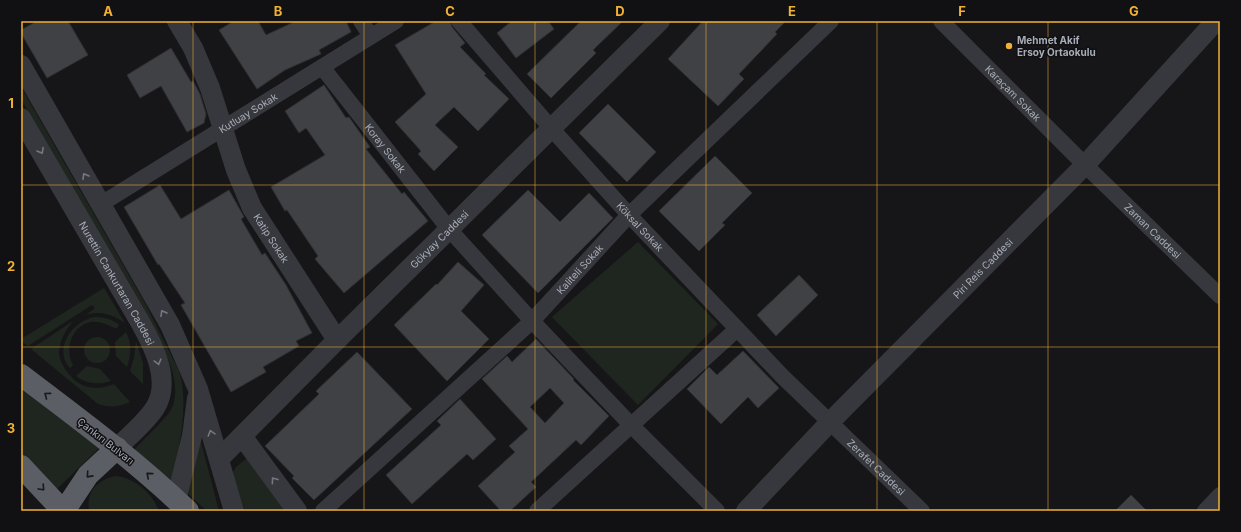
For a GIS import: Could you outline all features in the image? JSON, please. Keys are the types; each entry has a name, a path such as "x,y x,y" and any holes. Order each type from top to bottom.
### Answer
{"highway":[{"name":"Çankırı Bulvarı","path":"21,375 117,448 159,483 179,507"},
{"path":"21,466 64,511 88,475 117,448"}],"street":[{"name":"Katip Sokak","path":"177,21 193,48 210,88 236,170 252,208 337,340"},
{"path":"361,21 371,36"},
{"name":"Kutluay Sokak","path":"101,204 396,21"},
{"name":"Köksal Sokak","path":"459,21 551,128 629,215 782,376 830,423"},
{"name":"Gökyay Caddesi","path":"218,459 660,21"},
{"name":"Kaliteli Sokak","path":"323,511 532,321 629,215 831,21"},
{"name":"Karaçam Sokak","path":"941,21 1085,165"},
{"name":"Piri Reis Caddesi","path":"746,511 830,423 1085,165 1216,21"},
{"path":"21,65 170,325 198,389 234,511"},
{"name":"Koray Sokak","path":"322,67 449,229 532,321 631,425 717,511"},
{"name":"Nurettin Cankurtaran Caddesi","path":"21,118 140,322 158,360 161,379 159,400 150,414 117,448"},
{"name":"Zaman Caddesi","path":"1085,165 1220,296"},
{"path":"537,511 737,329"},
{"path":"179,507 192,436 198,389"},
{"name":"Zerafet Caddesi","path":"830,423 922,511"},
{"path":"242,436 297,511"},
{"path":"1205,511 1220,494"}],"shaded area":[{"path":"21,87 146,305 179,371 182,384 183,412 173,482 134,450 170,412 172,408 175,388 173,375 167,356 21,99"},
{"path":"638,242 718,324 638,405 552,317"},
{"path":"104,288 125,323 107,314 97,313 86,315 95,308 92,305 28,346 21,341 21,339"},
{"path":"95,317 102,317 114,321 119,325 115,328 100,323 91,322 84,324 79,328 70,345 70,359 73,365 71,368 65,359 63,351 68,336 80,323"},
{"path":"73,321 64,335 59,352 65,369 75,380 86,387 99,388 114,384 130,402 114,406 98,404 31,349"},
{"path":"126,332 130,349 127,367 116,356 115,342"},
{"path":"97,337 106,341 110,350 106,359 97,363 88,359 84,350 88,341"},
{"path":"136,341 143,363 143,384 130,371 134,358"},
{"path":"87,366 100,369 111,381 93,383 84,381 76,376"},
{"path":"21,389 100,447 56,490 21,453"},
{"path":"200,438 219,511 207,511 187,493"},
{"path":"251,455 291,511 245,511 232,474 236,467"},
{"path":"116,476 123,477 136,483 152,498 159,511 89,511 89,498 94,488 103,480"}],"building":[{"path":"37,21 68,21 88,55 47,78 21,33 21,30"},
{"path":"234,21 258,21 266,35 296,21 346,21 351,32 319,50 321,54 285,70 257,89 219,30"},
{"path":"436,21 450,21 452,27 465,43 460,47 486,74 484,75 509,99 478,131 454,107 435,125 458,147 434,171 418,154 421,151 395,122 426,94 395,45"},
{"path":"512,21 548,21 554,29 516,58 497,33"},
{"path":"581,21 623,21 593,50 596,53 551,98 527,74"},
{"path":"703,21 786,21 775,32 777,34 739,74 744,79 718,106 668,59"},
{"path":"171,48 191,82 193,81 200,94 206,114 204,123 187,132 161,86 140,98 127,75"},
{"path":"324,85 346,118 349,117 370,147 366,149 402,194 404,192 428,221 344,293 315,259 318,256 287,210 285,211 271,187 325,155 306,128 299,133 285,111"},
{"path":"608,104 656,152 627,182 579,133"},
{"path":"715,156 752,193 722,223 725,225 699,251 659,211"},
{"path":"160,185 181,219 229,190 244,217 241,219 262,255 265,253 286,285 312,333 296,341 299,346 263,367 266,372 231,392 181,305 185,303 159,264 158,265 124,207"},
{"path":"528,190 560,222 589,193 613,218 538,293 482,235"},
{"path":"458,262 484,285 461,311 489,339 447,381 394,325 436,284 437,285"},
{"path":"799,275 818,295 776,336 757,315"},
{"path":"536,339 574,379 573,380 609,416 581,445 576,440 531,482 536,487 510,511 501,511 478,486 515,452 509,446 528,429 482,379 507,356 512,362","holes":["550,388 564,403 545,423 530,407"]},
{"path":"743,351 779,388 758,408 748,397 721,424 687,389 709,367 717,375"},
{"path":"357,352 412,409 314,500 292,478 294,476 265,446 319,394 316,391"},
{"path":"460,399 496,439 473,460 467,454 412,504 386,475 441,425 437,421"},
{"path":"1131,495 1147,511 1115,511"}],"place":[{"name":"Mehmet Akif Ersoy Ortaokulu","path":"1009,46"}]}
